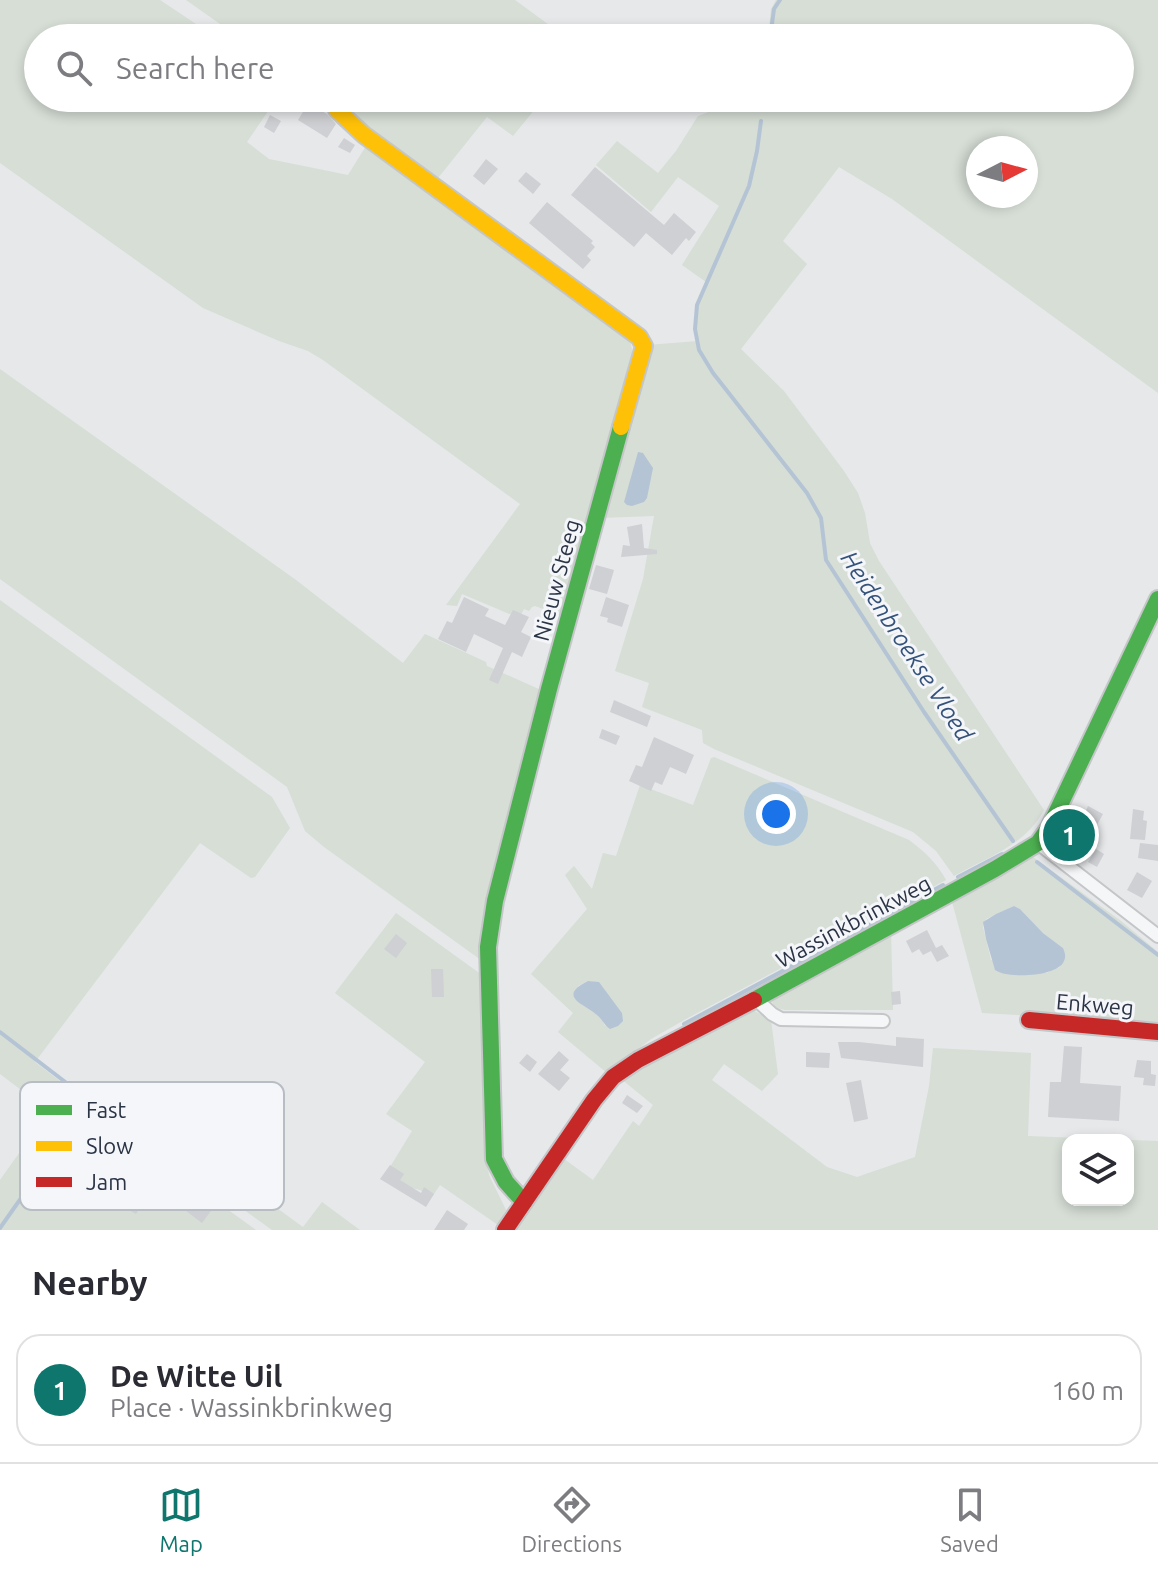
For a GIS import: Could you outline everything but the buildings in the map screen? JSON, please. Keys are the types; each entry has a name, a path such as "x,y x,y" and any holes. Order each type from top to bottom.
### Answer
{"street":[{"name":"Nieuw Steeg","path":"339,112 364,135 639,337 644,346 549,689 495,901 488,947 494,1159 508,1188 524,1202"},
{"name":"Wassinkbrinkweg","path":"505,1230 613,1077 638,1060 756,999 1038,843 1049,828 1158,599"},
{"path":"1038,843 1158,936"},
{"path":"756,999 781,1019 883,1021"},
{"name":"Enkweg","path":"1029,1020 1158,1032"}],"shaded area":[{"path":"0,0 160,0 196,24 24,24 24,112 267,112 247,142 269,159 348,175 369,141 627,334 632,359 560,615 535,606 529,611 524,609 519,618 462,594 457,606 446,605 520,504 323,360 203,308 0,163"},
{"path":"186,0 515,0 548,24 220,24"},
{"path":"776,0 1158,0 1158,393 892,199 839,167 783,241 807,264 741,349 784,391 844,471 858,493 870,543 879,561 1044,810 1016,842 954,876 936,851 913,832 714,749 703,743 702,730 642,707 649,683 615,671 643,579 654,516 599,518 647,345 698,341 695,309 706,282 682,265 719,206 678,177 651,212 596,165 617,141 658,173 698,116 709,112 1134,112 1134,24 769,24 771,9"},
{"path":"346,112 533,112 513,136 487,117 438,178"},
{"path":"0,369 296,580 403,663 425,634 541,690 496,860 483,925 481,960 305,831 287,787 0,579"},
{"path":"0,600 272,797 290,828 255,877 251,878 200,843 35,1062 61,1082 20,1082 20,1089 0,1074"},
{"path":"711,758 909,840 930,858 946,880 686,1019 651,1039 607,1073 558,1032 573,1013 531,974 587,909 565,875 574,866 592,889 603,853 616,856 640,785 693,805","holes":["588,981 599,983 622,1013 605,1026 578,986"]},
{"path":"1029,854 1158,952 1158,1023 982,1013 951,898","holes":["1014,906 1063,948 1060,967 1046,973 991,960 983,927 986,919"]},
{"path":"396,913 482,975 485,1149 489,1175 506,1210 498,1225 440,1185 432,1197 387,1172 412,1131 386,1114 425,1062 335,993"},
{"path":"891,930 893,1010 785,1010 773,1004 771,995"},
{"path":"751,1009 771,1020 778,1074 762,1091 724,1064 712,1080 827,1167 857,1177 915,1157 933,1048 1031,1053 1028,1136 1062,1137 1062,1206 1134,1206 1134,1140 1158,1141 1158,1230 510,1230 560,1156 593,1180 633,1121 639,1126 653,1105 620,1078"},
{"path":"20,1152 20,1210 228,1210 256,1230 0,1230 0,1180"},
{"path":"322,1202 360,1230 272,1230 244,1210 280,1210 303,1227"}],"water":[{"path":"638,452 643,453 653,468 647,498 632,506 624,502"},
{"path":"1014,906 1063,948 1065,958 1060,966 1032,975 1010,975 995,970 983,922"},
{"path":"588,981 599,982 622,1013 623,1021 618,1026 610,1029 576,1000 574,992"}],"waterway":[{"name":"Heidenbroekse Vloed","path":"772,24 774,9 780,0"},
{"name":"Heidenbroekse Vloed","path":"761,121 749,186 697,305 695,329 699,350 713,373 807,493 821,518 826,560 924,712 1013,841"},
{"path":"958,877 1002,854"},
{"name":"Heidenbroekse Vloed","path":"1037,862 1158,955"},
{"path":"684,1024 943,885"},
{"path":"0,1032 65,1082"},
{"path":"0,1228 20,1200"}],"traffic: fast":[{"path":"524,1202 506,1182 494,1159 488,947 495,901 549,689 621,427"},
{"path":"754,1000 1038,843 1049,828 1158,599"}],"traffic: slow":[{"path":"339,112 364,135 639,337 644,346 621,427"}],"traffic: jam":[{"path":"505,1230 613,1077 638,1060 754,1000"},
{"path":"1029,1020 1158,1032"}],"place":[{"name":"De Witte Uil","path":"1069,835"}]}
